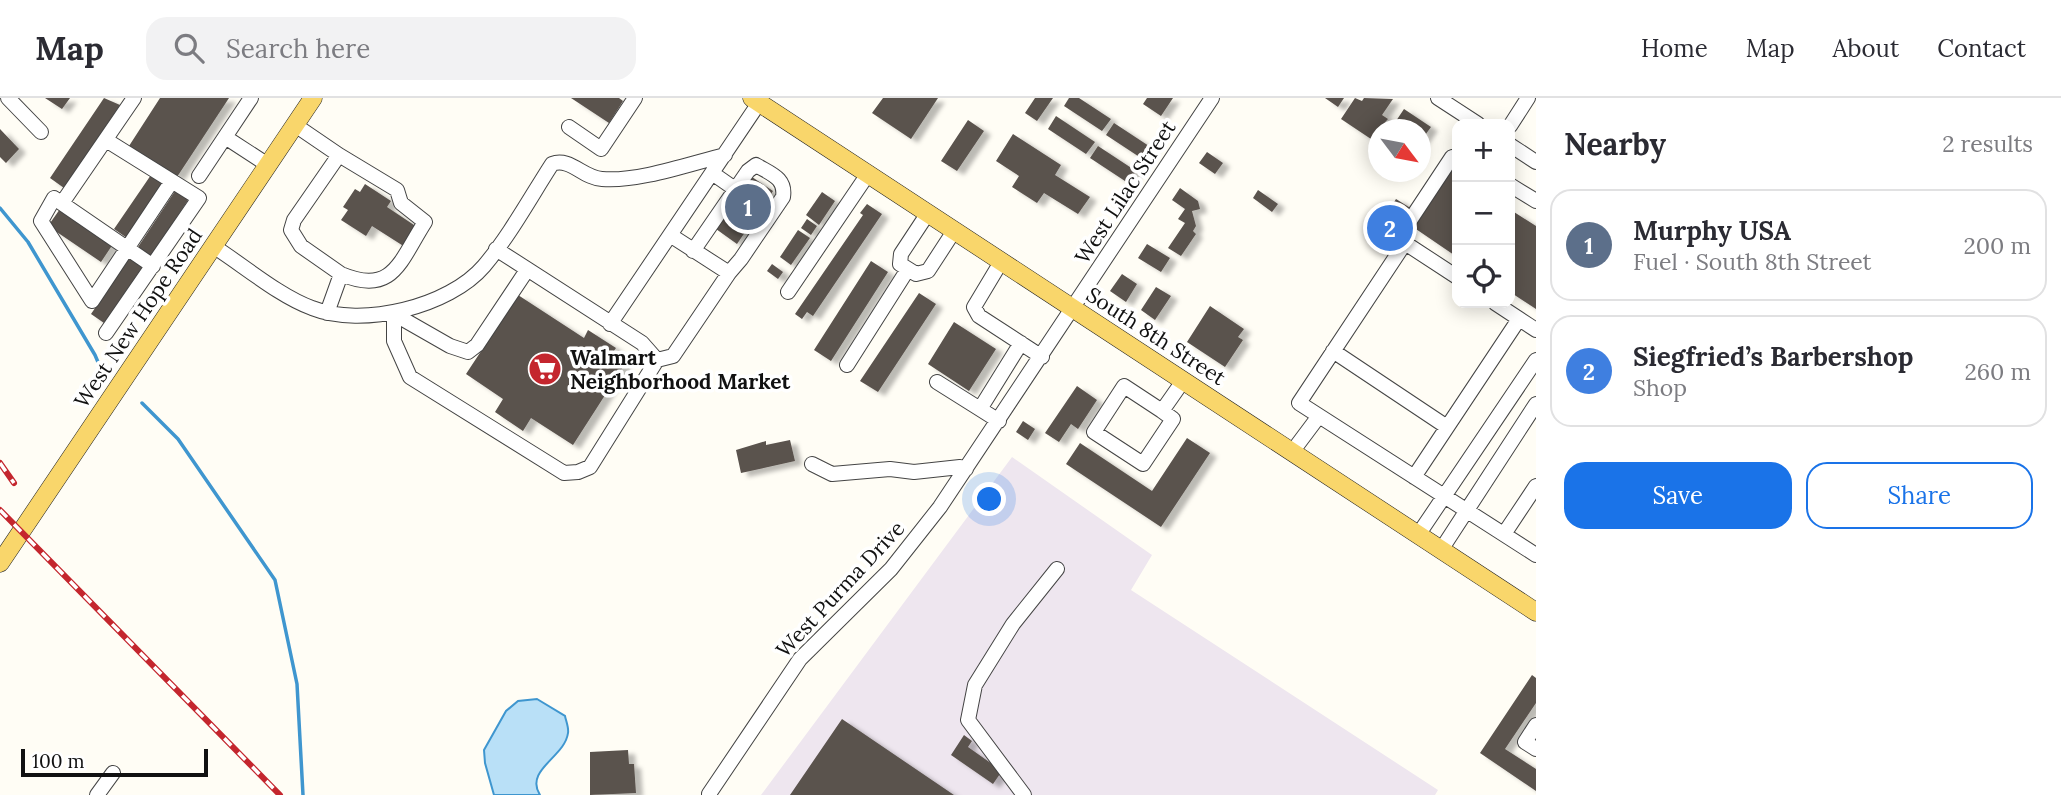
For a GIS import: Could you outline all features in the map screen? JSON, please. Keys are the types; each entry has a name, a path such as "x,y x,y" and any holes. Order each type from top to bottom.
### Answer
{"main road":[{"name":"West New Hope Road","path":"0,563 313,98"},
{"name":"South 8th Street","path":"755,100 1536,612"}],"street":[{"path":"8,98 41,132"},
{"path":"62,203 134,98"},
{"path":"199,176 251,98"},
{"path":"569,127 601,149 635,98"},
{"name":"West Lilac Street","path":"1074,310 1212,98"},
{"path":"1437,98 1470,119"},
{"path":"1514,119 1528,98"},
{"path":"610,324 725,155 755,100"},
{"path":"295,125 397,190 401,203 425,222 390,276 364,284 341,274 301,246 291,230 294,220 339,155"},
{"path":"225,137 268,165"},
{"path":"106,140 199,198 106,333"},
{"path":"1515,148 1536,162"},
{"path":"213,246 309,307 327,313 370,316 394,314 467,282 496,249 552,164 569,164 587,176 602,179 624,178 725,155"},
{"path":"1452,157 1409,222 1405,243 1300,403 1536,555"},
{"path":"394,314 394,341 410,377 564,473 590,467 657,360 673,356 783,197 785,186 780,179 756,165 748,171 693,251"},
{"path":"712,173 735,189"},
{"path":"788,292 868,174"},
{"path":"153,265 128,249 54,198 41,220 92,301 128,249 172,181"},
{"path":"1515,188 1536,201"},
{"path":"928,214 901,254 900,264 916,274 928,271 954,231"},
{"path":"670,235 729,272"},
{"path":"1405,243 1452,274"},
{"path":"496,249 642,344 657,360"},
{"path":"1001,262 974,307 979,316 1042,357"},
{"path":"847,365 908,269"},
{"path":"394,314 450,346 468,352 477,345 527,270"},
{"path":"327,313 341,274"},
{"path":"1502,308 1536,330"},
{"name":"West Purma Drive","path":"709,794 800,659 891,569 966,469 1074,310"},
{"path":"1414,477 1519,319"},
{"path":"980,408 1021,343"},
{"path":"1333,351 1447,427"},
{"path":"1418,535 1536,360"},
{"path":"1162,411 1182,381"},
{"path":"937,382 999,421"},
{"path":"1124,386 1162,411 1173,419 1143,464 1094,432 1124,386"},
{"path":"1441,550 1536,404"},
{"path":"1292,452 1319,416"},
{"path":"812,464 832,474 890,468 914,472 960,467 966,469"},
{"path":"1504,534 1536,486"},
{"path":"1024,795 968,720 975,685 1013,624 1057,569"},
{"path":"1536,725 1525,742 1536,750"},
{"path":"97,795 113,773"}],"shaded area":[{"path":"1012,457 1152,555 1131,590 1438,790 1435,795 761,795"}],"water":[{"path":"537,699 565,716 568,731 565,742 537,778 536,786 540,795 494,795 484,750 506,711 518,701"}],"building":[{"path":"45,98 70,98 62,109"},
{"path":"104,98 120,105 64,188 50,178"},
{"path":"160,98 229,98 177,177 129,146"},
{"path":"571,98 619,98 623,101 609,123"},
{"path":"883,98 938,98 911,139 872,113"},
{"path":"1035,98 1053,98 1037,121 1025,113"},
{"path":"1069,98 1079,98 1111,119 1102,131 1064,106"},
{"path":"1147,98 1173,98 1161,116 1143,104"},
{"path":"1325,98 1344,98 1338,107"},
{"path":"1355,98 1362,101 1364,98 1393,99 1382,115 1388,119 1368,119 1368,137 1341,119"},
{"path":"1404,109 1419,119 1397,119"},
{"path":"1056,116 1095,142 1086,154 1048,129"},
{"path":"968,120 984,131 957,171 941,161"},
{"path":"1114,123 1152,148 1144,160 1106,135"},
{"path":"0,129 19,149 6,163 0,157"},
{"path":"1013,134 1061,165 1055,175 1090,197 1078,214 1044,193 1037,203 1012,187 1019,176 996,161"},
{"path":"1098,146 1136,171 1128,183 1090,158"},
{"path":"1207,152 1223,163 1215,174 1199,163"},
{"path":"1452,168 1452,254 1413,227"},
{"path":"153,172 166,181 127,238 114,229"},
{"path":"752,177 773,191 737,244 716,229"},
{"path":"365,184 391,201 387,207 417,227 405,247 372,226 366,236 341,220 348,210 343,207 355,189 360,192"},
{"path":"177,188 190,197 151,256 138,247"},
{"path":"1180,188 1198,201 1200,209 1192,211 1196,226 1193,231 1196,234 1181,256 1168,248 1185,223 1178,219 1185,209 1172,200"},
{"path":"1258,190 1278,204 1272,212 1253,198"},
{"path":"822,192 835,201 819,225 806,215"},
{"path":"1396,199 1412,209 1386,251 1370,241"},
{"path":"867,204 882,214 813,316 807,312 802,319 795,314 863,215 860,213"},
{"path":"60,209 113,244 101,262 48,226"},
{"path":"1515,213 1536,226 1536,309 1515,295"},
{"path":"807,219 817,226 811,235 801,228"},
{"path":"798,230 810,238 791,265 780,257"},
{"path":"1147,244 1170,258 1161,272 1138,258"},
{"path":"130,257 143,266 104,323 91,314"},
{"path":"871,261 888,272 831,361 814,350"},
{"path":"772,264 783,272 778,279 767,271"},
{"path":"1122,274 1137,284 1126,302 1110,291"},
{"path":"1156,287 1171,296 1155,320 1141,310"},
{"path":"919,293 936,304 878,392 860,381"},
{"name":"Walmart Neighborhood Market","path":"518,295 584,338 588,330 616,348 611,355 625,364 573,445 531,418 523,431 495,412 503,399 466,374"},
{"path":"1210,306 1244,329 1238,337 1243,340 1225,367 1187,342"},
{"path":"954,322 996,349 969,391 928,364"},
{"path":"1077,386 1097,400 1078,429 1071,424 1059,442 1045,433"},
{"path":"1023,421 1035,429 1028,440 1016,432"},
{"path":"1187,438 1210,453 1161,527 1066,464 1080,443 1152,491"},
{"path":"790,440 795,461 741,473 736,450 766,441 766,445"},
{"path":"1532,675 1536,678 1536,703 1505,749 1536,769 1536,791 1480,753"},
{"path":"842,719 954,795 790,795"},
{"path":"964,735 972,741 968,747 1002,771 993,784 951,755"},
{"path":"628,750 629,764 634,764 636,793 590,795 590,752"}],"waterway":[{"path":"0,208 28,242 95,355 103,374"},
{"path":"142,403 178,439 275,580 297,684 303,795"}],"railway":[{"path":"0,463 14,483"},
{"path":"0,510 280,795"}],"place":[{"name":"Murphy USA","path":"748,207"},
{"name":"Siegfried’s Barbershop","path":"1390,228"},
{"name":"Walmart Neighborhood Market","path":"545,369"}]}
